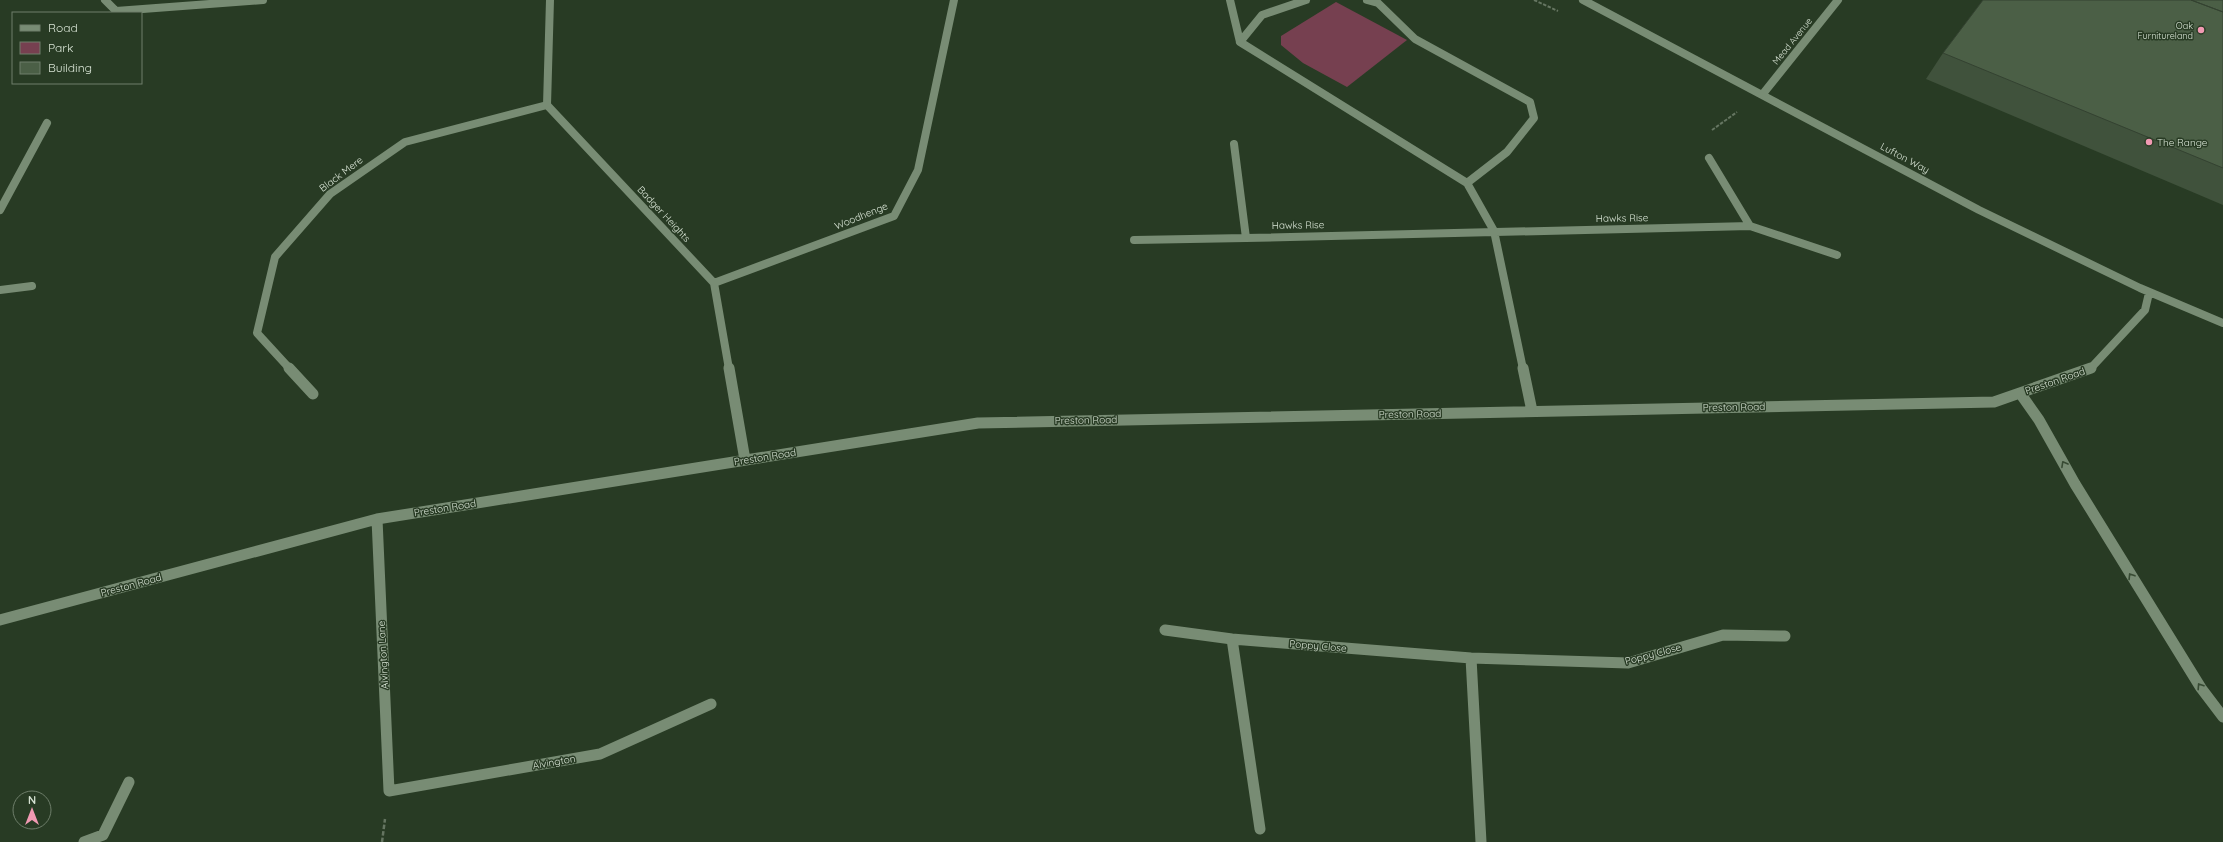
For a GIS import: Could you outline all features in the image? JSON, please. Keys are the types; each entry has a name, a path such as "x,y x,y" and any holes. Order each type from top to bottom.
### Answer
{"street":[{"path":"105,0 116,11 263,0"},
{"path":"547,105 550,0"},
{"name":"Woodhenge","path":"714,284 894,216 918,170 954,0"},
{"path":"1230,0 1240,42 1467,183 1494,232 1532,411"},
{"path":"1240,42 1262,15 1306,0"},
{"path":"1367,0 1378,3 1415,39 1530,102 1534,118 1507,152 1467,183"},
{"name":"Lufton Way","path":"1583,0 1991,216 2149,293 2223,323"},
{"name":"Mead Avenue","path":"1762,95 1838,0"},
{"name":"Badger Heights","path":"547,105 714,284"},
{"name":"Black Mere","path":"313,394 257,333 275,258 330,194 405,142 547,105"},
{"path":"0,210 47,123"},
{"path":"1234,144 1246,238"},
{"path":"1709,158 1750,226"},
{"name":"Hawks Rise","path":"1134,240 1750,226 1837,255"},
{"path":"714,284 745,460"},
{"path":"0,290 32,286"},
{"name":"Preston Road","path":"0,620 377,519 978,422 1994,402 2090,369 2145,310 2149,293"},
{"path":"2020,393 2040,420 2075,484 2201,688 2223,718"},
{"name":"Alvington Lane","path":"377,519 389,791"},
{"name":"Poppy Close","path":"1165,630 1232,639 1471,658 1628,663 1723,635 1785,636"},
{"path":"1232,639 1260,828"},
{"path":"1471,658 1481,842"},
{"name":"Alvington","path":"389,791 600,754 711,704"},
{"path":"84,842 103,836 129,782"}],"path":[{"path":"1709,158 1701,138 1762,95"}],"green space":[{"path":"1336,2 1407,40 1347,87 1303,63 1281,45 1281,36"}],"building":[{"name":"The Range","path":"1983,0 2191,0 2223,12 2223,168 1943,53"},
{"path":"2191,0 2223,0 2223,12"}],"place":[{"name":"Oak Furnitureland","path":"2201,30"},
{"name":"The Range","path":"2149,142"}]}
